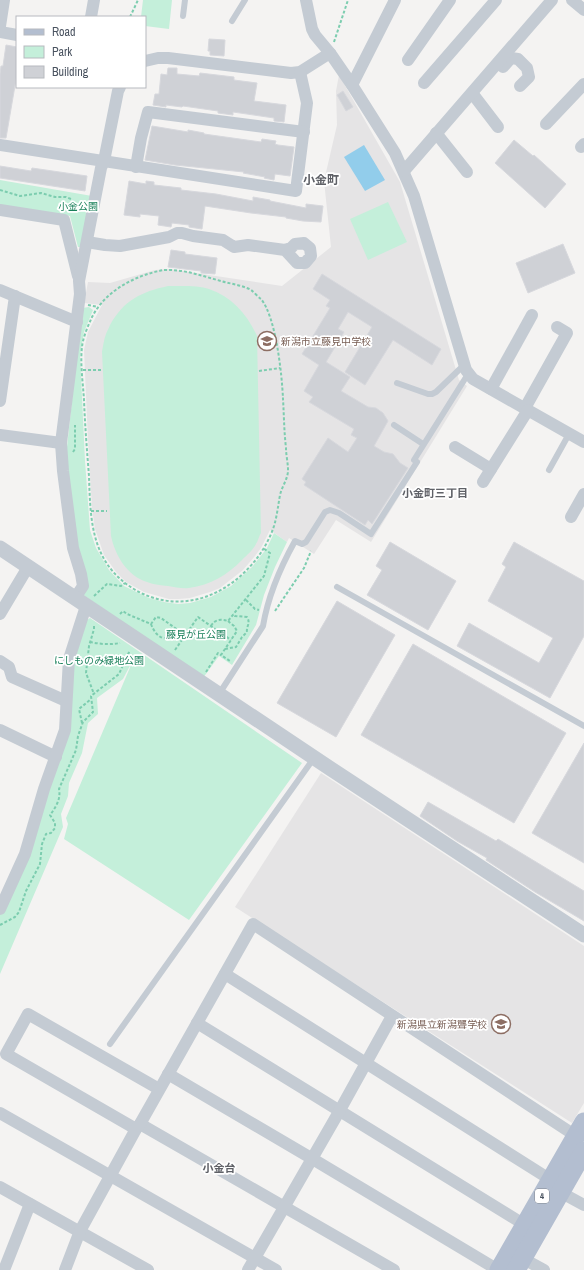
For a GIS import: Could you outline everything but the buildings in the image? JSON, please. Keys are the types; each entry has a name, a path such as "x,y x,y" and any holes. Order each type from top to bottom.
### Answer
{"main road":[{"name":"4","path":"519,1264 581,1136"},
{"name":"4","path":"499,1270 525,1225 556,1186"}],"street":[{"path":"0,26 4,0"},
{"path":"91,16 94,0"},
{"path":"306,0 312,29 315,35 330,52 352,85 395,153 404,171 414,196 466,369 473,379 584,442"},
{"path":"352,85 395,0"},
{"path":"408,60 450,0"},
{"path":"424,84 496,0"},
{"path":"404,171 552,0"},
{"path":"572,0 584,10"},
{"path":"0,32 16,35"},
{"path":"146,61 158,58 168,58 291,73 300,72 330,52"},
{"path":"498,62 503,67 510,58 518,59 527,68 529,77 520,86"},
{"path":"0,145 296,192 307,103 300,72"},
{"path":"546,124 584,84"},
{"path":"79,281 99,175 104,161 120,88"},
{"path":"472,93 498,127"},
{"path":"136,167 148,112 304,132"},
{"path":"436,133 467,172"},
{"path":"0,210 64,220 79,281 80,294 77,323 61,443 72,548 81,574 83,601 69,659 64,730 44,789 25,854 0,909"},
{"path":"87,242 120,246 169,237 177,233 182,233 223,240 234,247 248,245 284,250"},
{"path":"0,290 77,323"},
{"path":"0,401 2,361 15,296"},
{"path":"491,389 532,315"},
{"path":"483,482 526,409 567,333 558,327"},
{"path":"0,435 61,443"},
{"path":"455,447 491,469"},
{"path":"571,517 584,494"},
{"path":"0,547 28,567 83,601 314,758 584,935"},
{"path":"0,614 28,567"},
{"path":"0,661 9,666 12,677 66,701"},
{"path":"0,730 56,757"},
{"path":"65,1270 80,1231 252,924 392,1016 581,1136"},
{"path":"225,974 366,1063 584,1205"},
{"path":"159,1088 28,1014 6,1054 285,1207 394,1270"},
{"path":"248,1270 392,1016"},
{"path":"197,1023 525,1225"},
{"path":"168,1074 499,1270"},
{"path":"0,1113 276,1270"},
{"path":"0,1187 148,1270"},
{"path":"4,1270 30,1204"},
{"path":"519,1264 544,1270"}],"lane":[{"path":"182,16 185,0"},
{"path":"232,21 245,0"},
{"path":"397,383 432,394 466,369"},
{"path":"219,694 263,626 274,583 295,541 302,544 306,542 325,512 330,510 339,513 371,534 417,462 414,460 466,369"},
{"path":"394,425 423,444"},
{"path":"549,470 570,434"},
{"path":"338,587 584,726"},
{"path":"110,1044 314,758"}],"path":[{"path":"130,16 138,0"},
{"path":"330,52 348,0"},
{"path":"0,190 20,196 41,193 55,197 66,197 71,199 84,214"},
{"path":"172,270 192,273 237,285 251,290 266,307 271,319 280,368 288,470 287,477 280,493 274,526 263,548 251,566 225,587 211,594 188,601 164,600 152,597 142,594 124,583 109,567 101,552 93,530 91,511 86,447 82,346 92,316 98,307 129,281 149,273 172,270"},
{"path":"77,323 83,326 78,361"},
{"path":"259,371 280,368"},
{"path":"83,370 101,370"},
{"path":"70,456 75,449 76,418"},
{"path":"91,511 107,511"},
{"path":"228,621 264,576 270,553 263,548"},
{"path":"263,626 304,568 311,551"},
{"path":"83,601 94,596 107,584 121,586 124,583"},
{"path":"246,600 255,609 266,612"},
{"path":"118,617 123,611 151,624 158,636 164,638 175,635 178,630"},
{"path":"225,649 236,647 247,632 246,629 249,625 247,617 235,616 233,614"},
{"path":"151,624 156,617 161,618 185,635"},
{"path":"172,653 198,617 231,640"},
{"path":"211,626 213,622 222,619 228,621 234,626 236,631 221,654 237,666"},
{"path":"94,694 86,673 90,642 94,628 93,625 100,629"},
{"path":"0,925 16,917 19,912 26,891 40,864 42,844 46,834 51,833 55,828 50,815 58,802 60,795 59,789 76,750 82,724 94,712 91,696 119,674 130,650 113,638"},
{"path":"90,642 102,644 120,643"},
{"path":"82,724 79,709 92,699"}],"shaded area":[{"name":"新潟市立藤見中学校","path":"339,75 400,182 459,380 467,386 371,542 336,520 314,554 289,538 287,542 270,530 261,548 243,570 220,588 190,598 179,599 169,599 144,592 126,582 116,572 104,555 95,529 92,508 84,350 88,332 102,305 84,303 88,282 110,283 155,270 169,269 282,286 331,247 324,181 337,125 336,91"},
{"name":"新潟県立新潟聾学校","path":"321,773 584,946 584,1103 572,1123 235,907"}],"green space":[{"path":"143,0 172,0 169,29 146,26 146,16 141,16"},
{"name":"小金公園","path":"0,180 92,196 84,247 78,247 70,216 0,205"},
{"path":"388,202 407,242 368,260 350,219"},
{"path":"168,286 200,287 217,292 238,307 249,320 257,336 261,533 252,550 230,570 211,582 197,587 186,588 152,584 134,575 123,564 111,536 102,352 104,340 115,316 127,303 141,294"},
{"name":"藤見が丘公園","path":"89,307 93,310 84,332 80,355 90,530 96,548 109,570 124,586 149,598 178,604 190,603 211,597 231,586 252,567 267,548 274,533 287,542 264,595 256,625 232,665 219,656 203,678 82,594 66,456 82,308"},
{"name":"にしものみ緑地公園","path":"90,618 302,763 189,920 64,839 68,824 66,818 134,658 123,679 97,698 98,714 88,723 82,753 69,783 68,796 61,814 63,827 0,974 0,909 56,757 80,625"}],"water":[{"path":"364,145 385,180 365,191 344,157"}],"place":[{"name":"新潟市立藤見中学校","path":"267,341"},
{"name":"新潟県立新潟聾学校","path":"501,1024"}],"district":[{"name":"小金町","path":"321,180"},
{"name":"小金町三丁目","path":"435,493"},
{"name":"小金台","path":"219,1168"}]}
